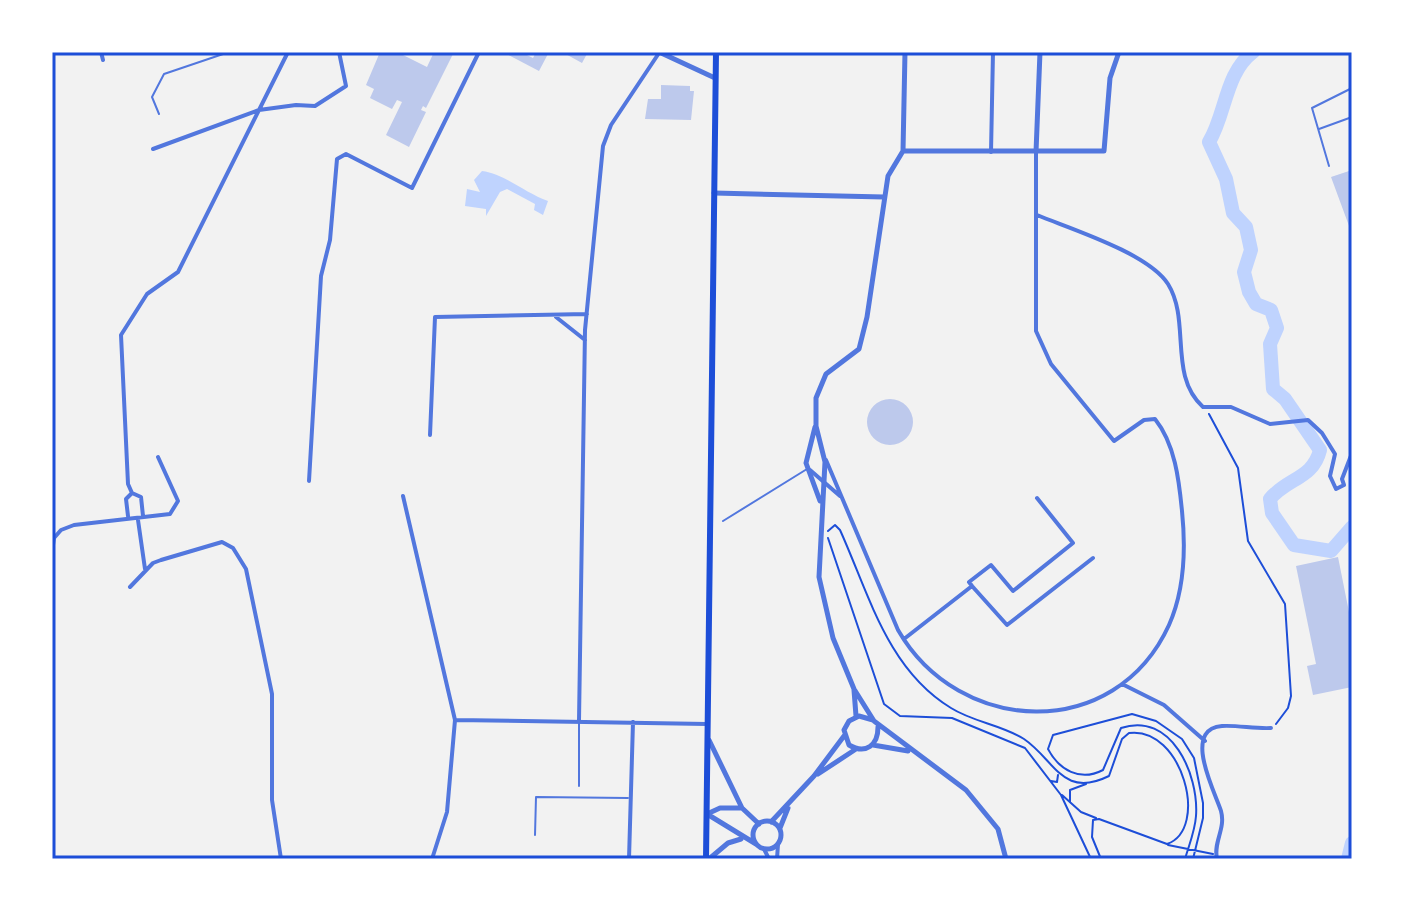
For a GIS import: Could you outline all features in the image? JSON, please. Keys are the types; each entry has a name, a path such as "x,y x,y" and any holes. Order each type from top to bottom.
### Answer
{"main road":[{"path":"708,859 716,52"}],"street":[{"path":"101,52 103,60"},
{"path":"145,570 141,497 132,493 128,484 121,335 147,294 178,272 288,52"},
{"path":"153,149 259,110 315,106 346,86 339,52"},
{"path":"309,481 321,276 330,240 337,159 346,154 412,188 479,52"},
{"path":"579,721 585,340 603,146 611,125 659,52 715,78"},
{"path":"821,503 808,468 820,381 859,349 867,317 888,176 903,151 905,52"},
{"path":"991,152 993,52"},
{"path":"816,426 824,454 904,639 927,669 948,687 1011,711 1065,709 1095,699 1122,684 1153,649 1167,627 1183,582 1184,527 1174,462 1164,431 1155,419 1144,420 1114,441 1042,351 1036,331 1036,152 1040,52"},
{"path":"903,151 1104,151 1110,78 1119,52"},
{"path":"714,193 884,197"},
{"path":"1037,215 1105,243 1148,266 1167,282 1176,302 1184,375 1192,397 1203,407 1231,407 1270,424 1308,420 1322,433 1335,454 1330,476 1336,489 1344,485 1342,479 1352,453"},
{"path":"430,435 435,317 587,314"},
{"path":"554,315 585,340"},
{"path":"808,456 816,450 824,454"},
{"path":"824,454 819,577 823,606 854,689 878,727 966,790 984,809 998,829 1006,859"},
{"path":"52,552 54,538 61,530 128,516 140,518 170,514 178,501 158,457"},
{"path":"808,468 842,497"},
{"path":"128,516 126,499 132,493"},
{"path":"403,496 455,720 447,812 432,859"},
{"path":"1037,498 1073,543 1013,591 991,565 969,582 1007,625 1093,558"},
{"path":"130,587 145,570 161,560 222,542 233,548 246,569 272,694 272,800 281,859"},
{"path":"904,639 972,586"},
{"path":"1122,684 1164,705 1205,741"},
{"path":"854,689 856,716"},
{"path":"856,716 874,721"},
{"path":"759,824 771,822 814,776 844,736 846,725 856,716"},
{"path":"455,720 707,724"},
{"path":"629,859 633,722"},
{"path":"873,745 878,727"},
{"path":"1216,856 1224,827 1203,764 1205,741 1213,728 1271,728"},
{"path":"844,736 856,749"},
{"path":"707,737 742,808 759,824"},
{"path":"814,776 856,749 873,745 912,752"},
{"path":"777,859 780,829 789,803"},
{"path":"742,808 720,808 707,814 742,839 764,849 769,859"},
{"path":"771,822 780,829"},
{"path":"756,844 753,836 759,824"},
{"path":"708,859 728,843 742,839"},
{"path":"764,849 778,844"}],"lane":[{"path":"159,114 152,97 164,74 229,52"},
{"path":"1329,166 1312,108 1352,88"},
{"path":"1318,129 1352,117"},
{"path":"723,521 808,468"},
{"path":"579,721 579,786"},
{"path":"535,835 536,797 630,798"}],"path":[{"path":"1203,407 1238,468 1248,541 1285,604 1291,696 1288,708 1271,728"},
{"path":"1185,859 1196,816 1195,802 1183,754 1172,740 1143,724 1121,728 1103,770 1085,775 1073,774 1052,757 1048,749 1053,735 1132,714 1156,721 1182,739 1194,758 1203,803 1193,859"},
{"path":"900,716 952,718 1025,748 1061,795 1081,812 1099,819"},
{"path":"1046,778 1057,782 1058,774"},
{"path":"1070,803 1070,790 1087,784"},
{"path":"1061,795 1091,859"},
{"path":"1167,844 1216,856"}],"water":[{"path":"482,171 499,176 548,201 543,215 534,210 535,204 507,189 500,192 486,216 486,209 465,206 467,189 480,192 474,180"}],"building":[{"path":"380,52 397,52 427,67 434,52 454,52 426,108 423,106 421,110 426,112 409,147 386,135 402,102 397,100 392,109 370,98 374,89 366,85"},
{"path":"503,52 521,52 533,58 536,52 549,52 539,71"},
{"path":"562,52 588,52 582,63"},
{"path":"661,85 690,86 690,91 694,91 691,120 645,119 648,99 661,99"},
{"path":"1352,170 1352,234 1331,177"},
{"path":"890,399 899,400 906,406 912,413 912,431 906,438 899,444 890,445 881,444 874,438 868,431 867,422 868,413 874,406 881,400"},
{"path":"1338,557 1349,612 1352,611 1352,687 1313,695 1307,666 1316,664 1296,566"}],"waterway":[{"path":"1253,52 1231,82 1209,142 1226,179 1233,213 1246,227 1251,250 1244,272 1249,292 1256,304 1271,310 1277,328 1270,344 1273,389 1285,399 1320,450 1317,460 1306,473 1270,499 1272,513 1294,545 1331,551 1352,527"},
{"path":"1348,859 1352,843"}]}
